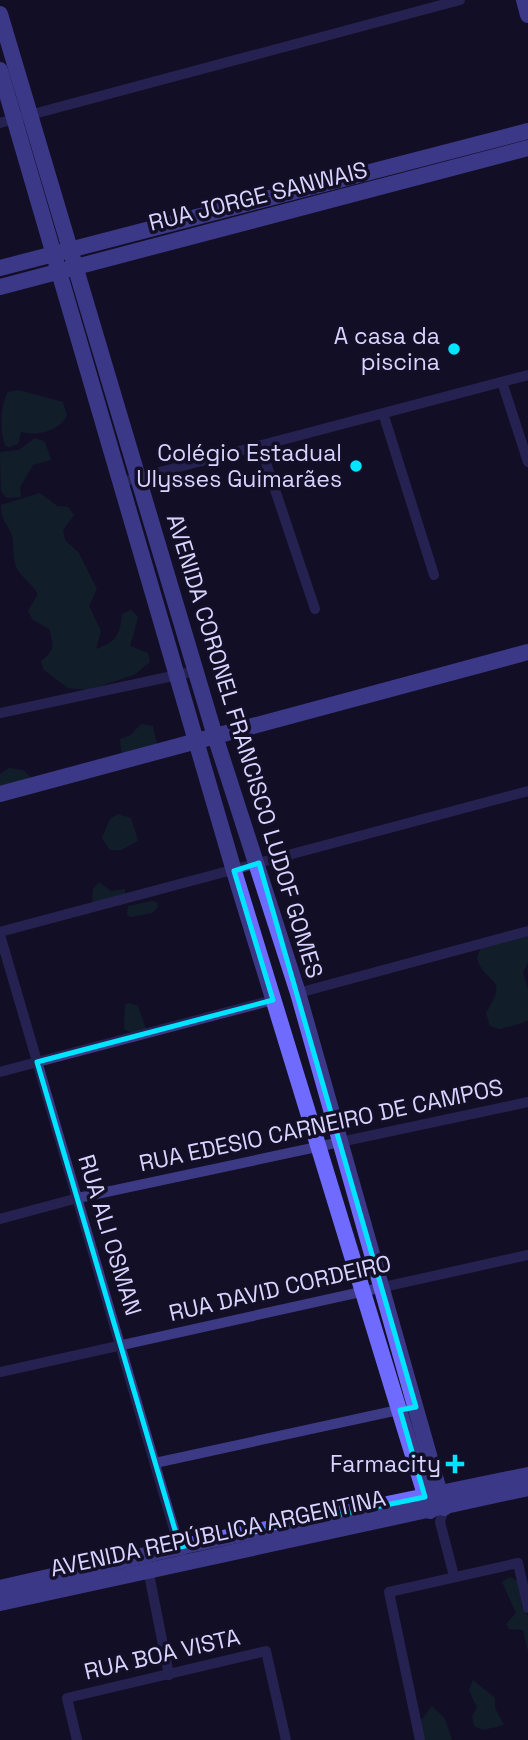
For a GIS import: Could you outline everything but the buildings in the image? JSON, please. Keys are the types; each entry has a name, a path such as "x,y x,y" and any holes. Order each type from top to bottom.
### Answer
{"street":[{"path":"14,119 460,0"},
{"path":"524,0 528,15"},
{"name":"AVENIDA CORONEL FRANCISCO LUDOF GOMES","path":"0,13 14,119"},
{"name":"AVENIDA CORONEL FRANCISCO LUDOF GOMES","path":"0,70 14,119 65,261 130,480 259,863 416,1407 436,1506"},
{"name":"RUA JORGE SANWAIS","path":"0,287 65,261 528,131"},
{"name":"RUA JORGE SANWAIS","path":"0,268 65,261 528,148"},
{"path":"130,480 528,375"},
{"path":"502,382 528,461"},
{"path":"383,413 434,575"},
{"path":"260,445 315,609"},
{"name":"AVENIDA CORONEL FRANCISCO LUDOF GOMES","path":"130,480 178,676 233,871 400,1410 436,1506"},
{"path":"0,794 528,652"},
{"path":"0,713 196,671"},
{"path":"0,933 528,791"},
{"path":"298,993 528,931"},
{"name":"RUA ALI OSMAN","path":"0,933 182,1555"},
{"path":"0,1072 273,1000"},
{"name":"RUA EDESIO CARNEIRO DE CAMPOS","path":"0,1219 78,1198 528,1102"},
{"name":"RUA DAVID CORDEIRO","path":"0,1372 528,1255"},
{"path":"155,1463 416,1407"},
{"name":"AVENIDA REPÚBLICA ARGENTINA","path":"436,1506 528,1475"},
{"name":"AVENIDA REPÚBLICA ARGENTINA","path":"0,1588 528,1488"},
{"path":"436,1506 454,1576"},
{"path":"147,1562 169,1675"},
{"name":"AVENIDA REPÚBLICA ARGENTINA","path":"0,1603 147,1562"},
{"path":"420,1740 389,1592 518,1563 528,1608"},
{"name":"RUA BOA VISTA","path":"77,1740 67,1698 266,1651 286,1740"}],"highlighted area":[{"path":"259,863 416,1407 400,1410 425,1497 180,1547 37,1062 273,1000 234,871"}],"green space":[{"path":"18,390 63,402 67,416 58,426 46,432 21,432 18,444 9,447 5,446 3,440 2,411 8,392"},
{"path":"35,438 45,442 51,460 33,465 20,487 21,497 7,498 1,491 0,452 19,450"},
{"path":"40,493 57,506 68,507 74,515 63,530 65,540 79,553 97,589 89,606 101,631 96,649 109,644 116,637 122,614 131,610 138,617 130,646 148,653 150,662 134,675 88,690 68,688 44,670 41,661 51,651 51,634 49,629 33,620 28,611 38,594 16,565 12,536 2,516 1,505"},
{"path":"141,724 153,726 157,745 122,758 120,739 131,735"},
{"path":"9,768 23,770 34,781 0,791 0,774"},
{"path":"118,814 131,818 138,841 121,850 110,850 102,838 110,819"},
{"path":"99,882 111,891 125,889 125,894 92,903 93,889"},
{"path":"157,902 158,907 152,913 131,917 127,915 128,906"},
{"path":"528,936 528,962 523,973 528,989 528,1021 500,1029 490,1026 486,1013 493,1001 496,986 477,958 481,947"},
{"path":"129,1003 138,1006 146,1029 132,1033 124,1029 125,1005"},
{"path":"510,1577 518,1581 522,1607 528,1616 528,1652 523,1630 509,1629 506,1624 516,1613 502,1582"},
{"path":"473,1680 495,1698 495,1708 504,1725 483,1730 474,1726 472,1716 477,1708 469,1690"},
{"path":"432,1706 445,1719 452,1740 424,1740 418,1724"}],"place":[{"name":"A casa da piscina","path":"454,349"},
{"name":"Colégio Estadual Ulysses Guimarães","path":"356,466"},
{"name":"Farmacity","path":"455,1464"}]}
